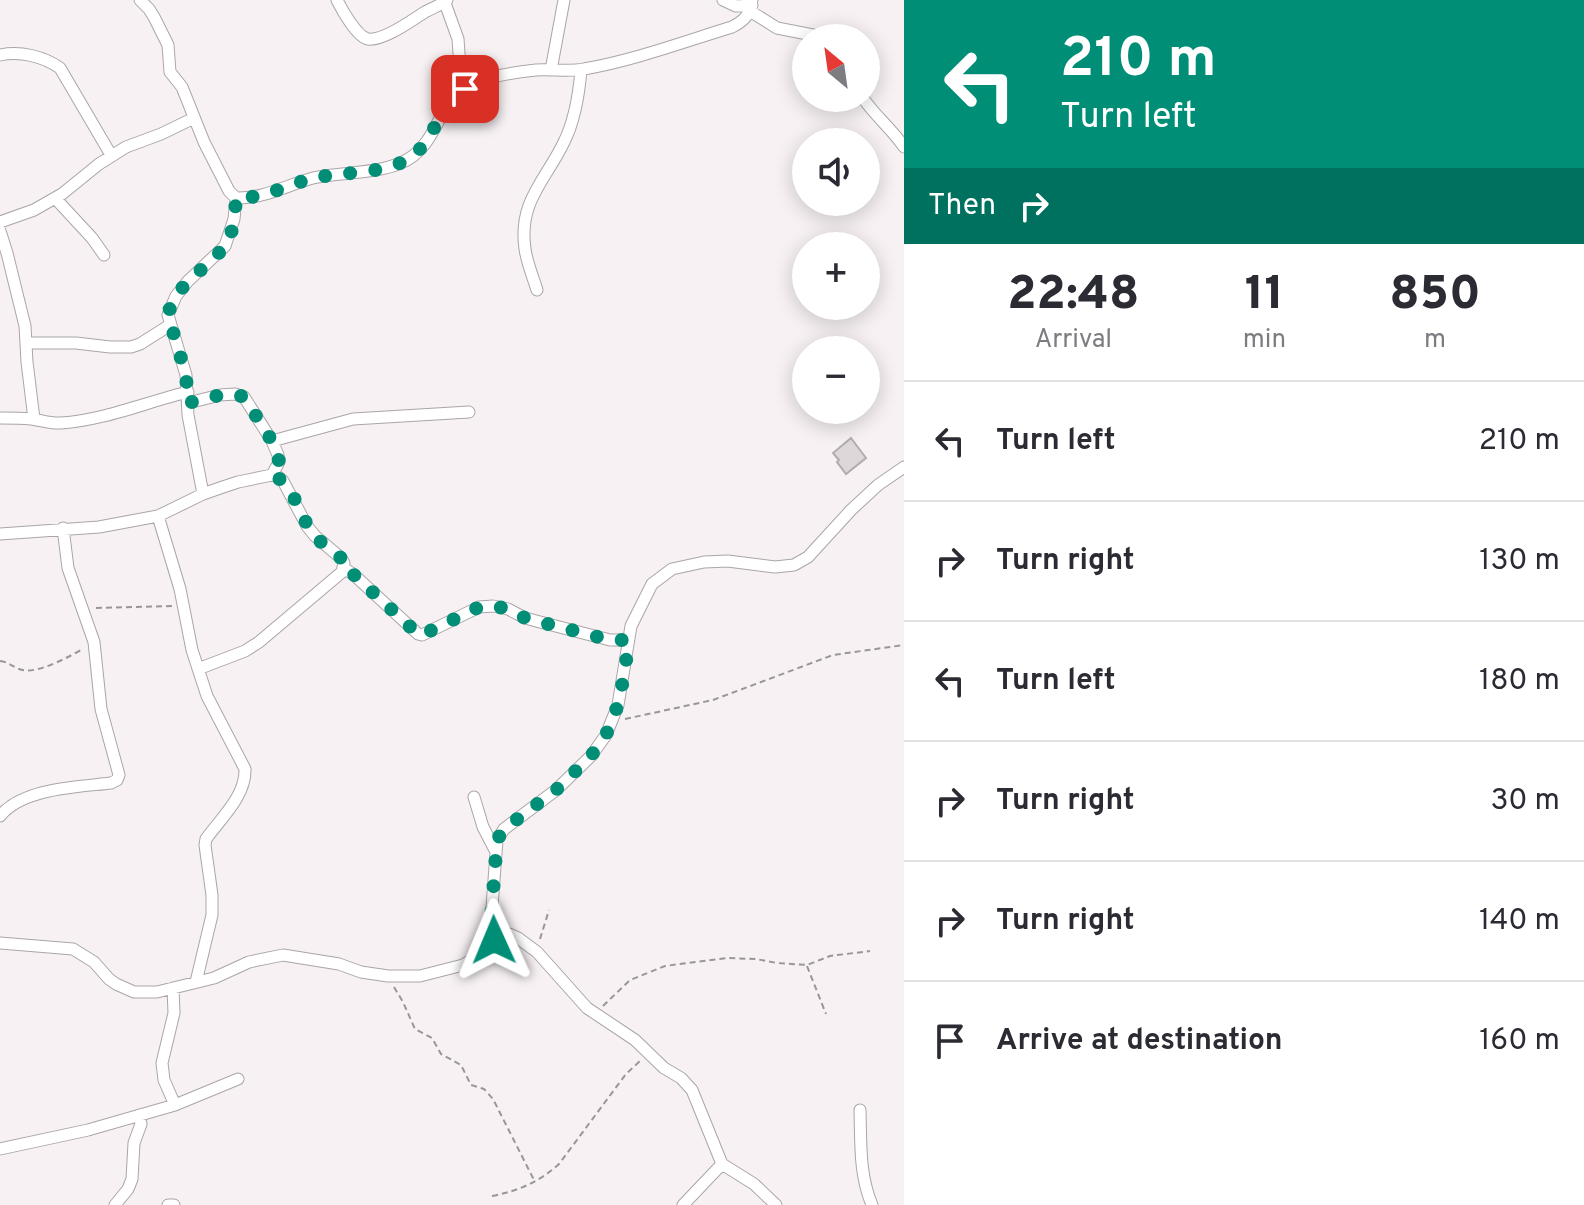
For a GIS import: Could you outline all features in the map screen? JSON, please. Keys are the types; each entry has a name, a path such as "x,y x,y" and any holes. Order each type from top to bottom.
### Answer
{"street":[{"path":"140,0 149,9 168,45 170,72 182,87 204,142 229,191 236,198 277,191 311,179 380,169 402,162 414,155 426,141 447,105 474,84 534,70 581,70 637,56 732,27 742,22 751,5"},
{"path":"337,0 361,36 368,39 379,38 446,2 458,39 461,81 465,89"},
{"path":"551,70 564,0"},
{"path":"723,0 736,6 751,5 777,28 792,31"},
{"path":"0,55 15,52 60,68 111,155"},
{"path":"537,290 525,249 530,199 564,143 580,91 581,70"},
{"path":"873,112 904,147"},
{"path":"0,222 34,210 55,198 111,155 194,118"},
{"path":"55,198 104,255"},
{"path":"203,494 188,415 183,362 168,315 170,306 188,281 225,246 234,219 236,198"},
{"path":"0,231 25,326 34,419"},
{"path":"26,343 131,347 170,325"},
{"path":"0,418 53,423 95,418 159,399 235,394 244,397 272,441 279,462 272,475"},
{"path":"272,441 353,419 469,412"},
{"path":"494,940 491,920 497,840 504,829 556,790 591,756 606,735 618,705 631,626 652,584 672,569 704,562 728,561 775,567 794,565 808,557 878,485 904,467"},
{"path":"0,534 99,527 158,516 203,494 238,482 272,475 283,481 307,526 341,558 344,563 340,575 259,642 245,651 198,669"},
{"path":"158,516 207,696 245,769 245,780 239,794 205,845 212,915 196,982"},
{"path":"0,816 16,801 117,780 118,767 101,709 94,642 68,568 63,528"},
{"path":"343,568 418,634 422,635 479,607 493,606 508,609 525,618 610,640 627,640"},
{"path":"474,797 483,827 495,851"},
{"path":"0,943 73,949 94,962 109,979 134,992 157,992 214,978 249,962 283,955 339,964 361,972 420,976 474,959 494,940 509,934 537,952 580,1001 635,1040 664,1068 688,1084 722,1164 754,1184 776,1205"},
{"path":"173,988 174,1013 162,1063 164,1080 175,1105"},
{"path":"0,1149 88,1130 175,1105 238,1079"},
{"path":"860,1110 859,1151 866,1192 872,1205"},
{"path":"115,1205 132,1179 134,1143 141,1124 139,1115"},
{"path":"683,1205 722,1164"}],"path":[{"path":"83,608 183,605"},
{"path":"0,661 24,670 34,669 58,663 94,642"},
{"path":"612,722 713,700 833,655 904,645"},
{"path":"537,952 549,910"},
{"path":"596,1014 630,980 665,966 727,958 807,965 830,956 870,951"},
{"path":"807,965 826,1014"},
{"path":"388,976 415,1029 432,1038 441,1054 461,1065 471,1085 484,1089 493,1099 535,1182"},
{"path":"492,1196 516,1191 549,1174 626,1074 647,1053"}],"building":[{"path":"851,438 866,458 846,474 833,453"}],"route":[{"path":"465,89 447,105 414,155 402,162 380,169 311,179 277,191 236,198 234,219 225,246 188,281 170,306 168,315 186,375 188,403 220,395 244,397 278,455 279,462 272,475 283,481 307,526 341,558 343,568 418,634 422,635 479,607 493,606 508,609 525,618 610,640 627,640 626,666 618,705 606,735 591,756 556,790 512,821 497,840 491,920 494,940"}]}
